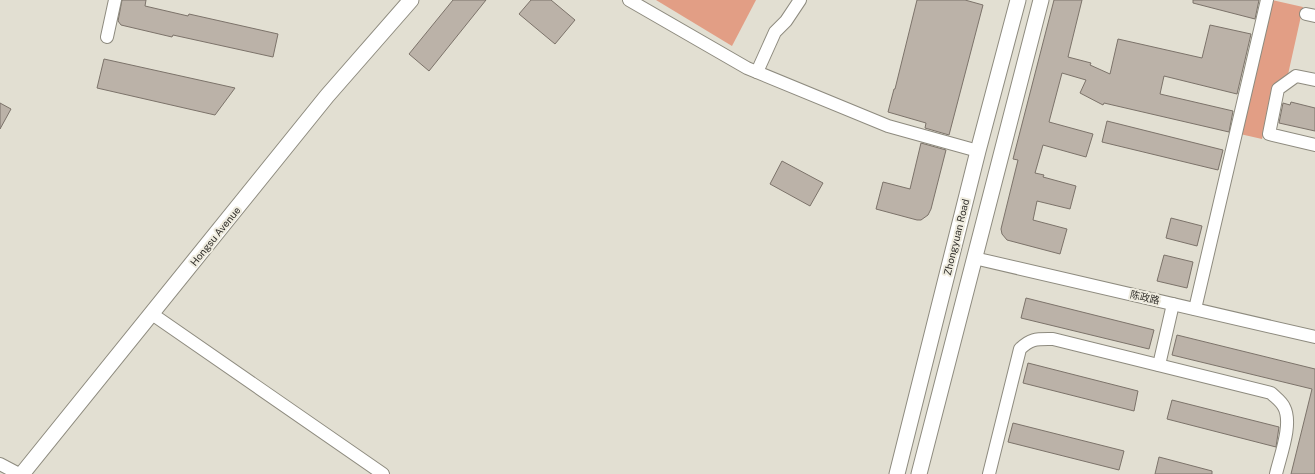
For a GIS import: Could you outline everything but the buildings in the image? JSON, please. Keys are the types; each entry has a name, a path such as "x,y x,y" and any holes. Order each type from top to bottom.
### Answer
{"main road":[{"name":"Hongsu Avenue","path":"20,474 152,314 327,96 411,0"},
{"name":"Zhongyuan Road","path":"897,474 978,151 1018,0"},
{"path":"919,474 1041,0"}],"street":[{"path":"107,37 115,0"},
{"path":"629,0 747,68 888,126 978,151"},
{"path":"757,72 776,32 786,21 800,0"},
{"path":"1195,309 1267,0"},
{"path":"1315,80 1296,76 1278,89 1269,134 1315,145"},
{"name":"陈政路","path":"974,258 1315,337"},
{"path":"1159,365 1173,304"},
{"path":"152,314 383,474"},
{"path":"989,474 1020,350 1027,342 1038,339 1053,339 1271,394 1279,400 1285,409 1287,423 1276,474"},
{"path":"0,464 20,474"}],"shaded area":[{"path":"656,0 756,0 732,46"},
{"path":"1272,0 1303,7 1287,79 1274,86 1262,139 1240,134"}]}
